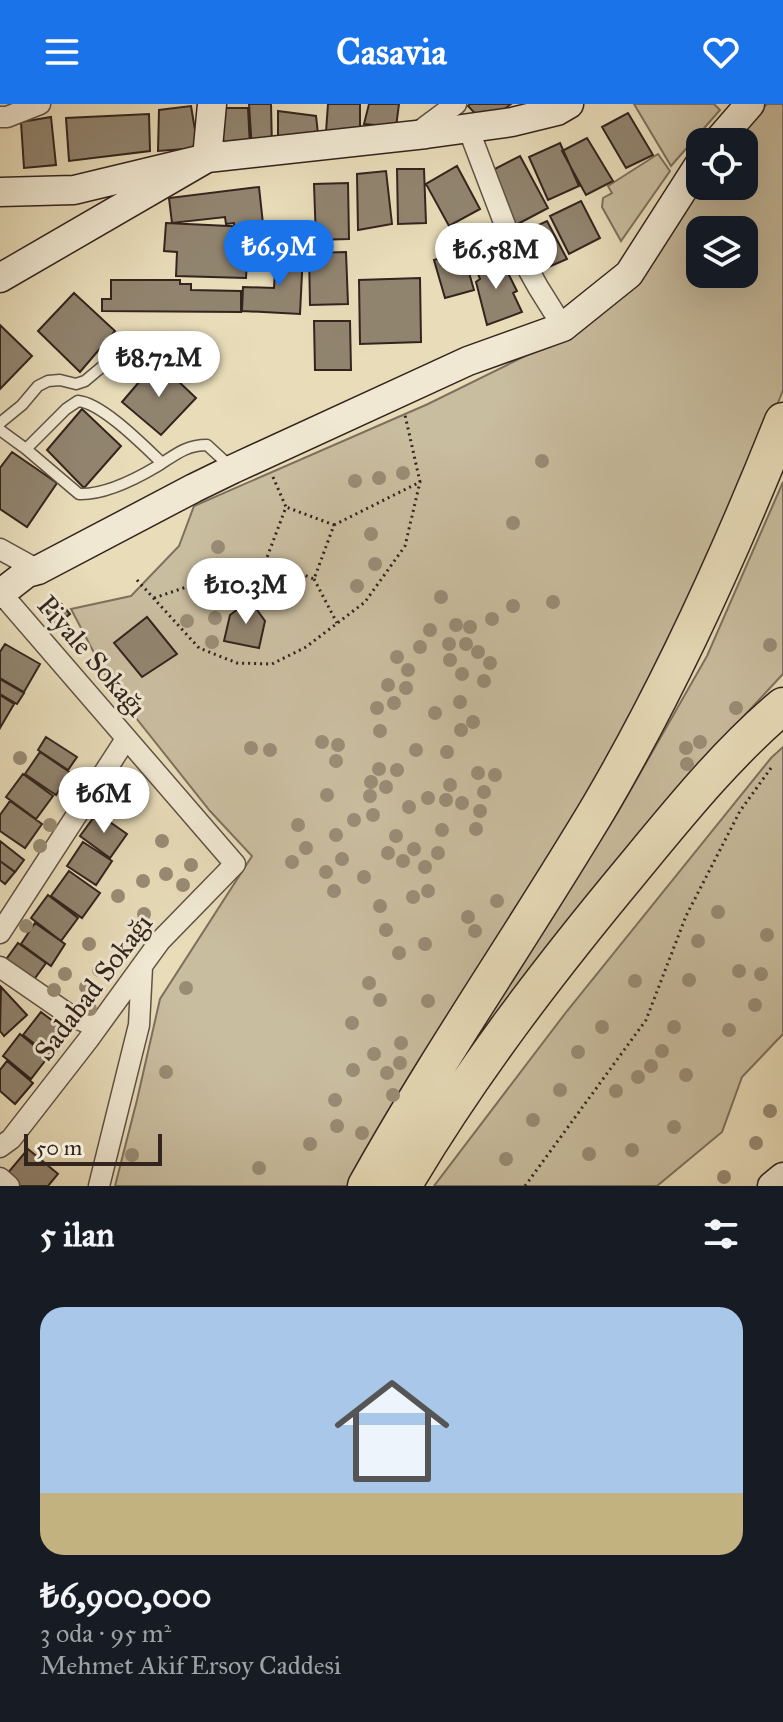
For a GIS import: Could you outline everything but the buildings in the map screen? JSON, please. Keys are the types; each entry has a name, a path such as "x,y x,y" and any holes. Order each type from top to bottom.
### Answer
{"highway":[{"path":"366,1186 630,751 675,667 783,421"},
{"path":"403,1186 497,1041 571,944 671,822 783,706"}],"main road":[{"path":"207,158 212,104"},
{"path":"0,192 74,190 207,158 425,130 462,116 512,122 557,111 569,104"},
{"path":"729,128 750,104"},
{"path":"0,278 207,158"},
{"path":"0,594 27,573 233,469 468,361 563,327 629,274 686,185"},
{"path":"772,1186 783,1177"}],"street":[{"path":"0,117 40,104"},
{"path":"420,104 425,130"},
{"path":"462,116 508,233 563,327"},
{"path":"0,549 38,570"},
{"name":"Piyale Sokağı","path":"0,594 235,864"},
{"path":"0,933 126,739"},
{"name":"Sadabad Sokağı","path":"0,1147 11,1139 160,941 235,864"},
{"path":"99,1186 139,1025 142,966"},
{"path":"0,967 71,1016 97,1027"},
{"path":"0,1178 9,1186"}],"lane":[{"path":"0,423 22,405 38,386 48,381 76,384 85,381 122,350"},
{"path":"26,449 66,409 78,401 87,401 140,441 162,463"},
{"path":"0,430 84,495 102,492 145,473 192,445 207,445 233,469"}],"path":[{"path":"137,580 199,648 237,663 272,664 306,647 365,602 405,546 420,482 400,392"},
{"path":"264,455 286,507 266,560"},
{"path":"314,579 334,525 420,482"},
{"path":"286,507 334,525"},
{"path":"154,598 266,560 314,579 337,623"},
{"path":"525,1186 646,1020 686,916 740,811 771,768"}],"shaded area":[{"path":"634,104 714,104 720,110 704,128 686,128 686,149 671,166"},
{"path":"767,104 783,104 783,390 760,448 629,723 354,1186 115,1186 160,999 252,856 210,811 113,689 71,609 131,596 179,546 194,506 428,404 586,326 643,276 692,200 758,200 758,128 742,128"},
{"path":"658,154 670,171 621,241 602,207 603,198 612,193 608,186"},
{"path":"783,482 783,674 688,776 432,1103 618,812 707,656"},
{"path":"783,747 783,1034 742,1077 722,1132 657,1186 434,1186 567,1011"}]}
